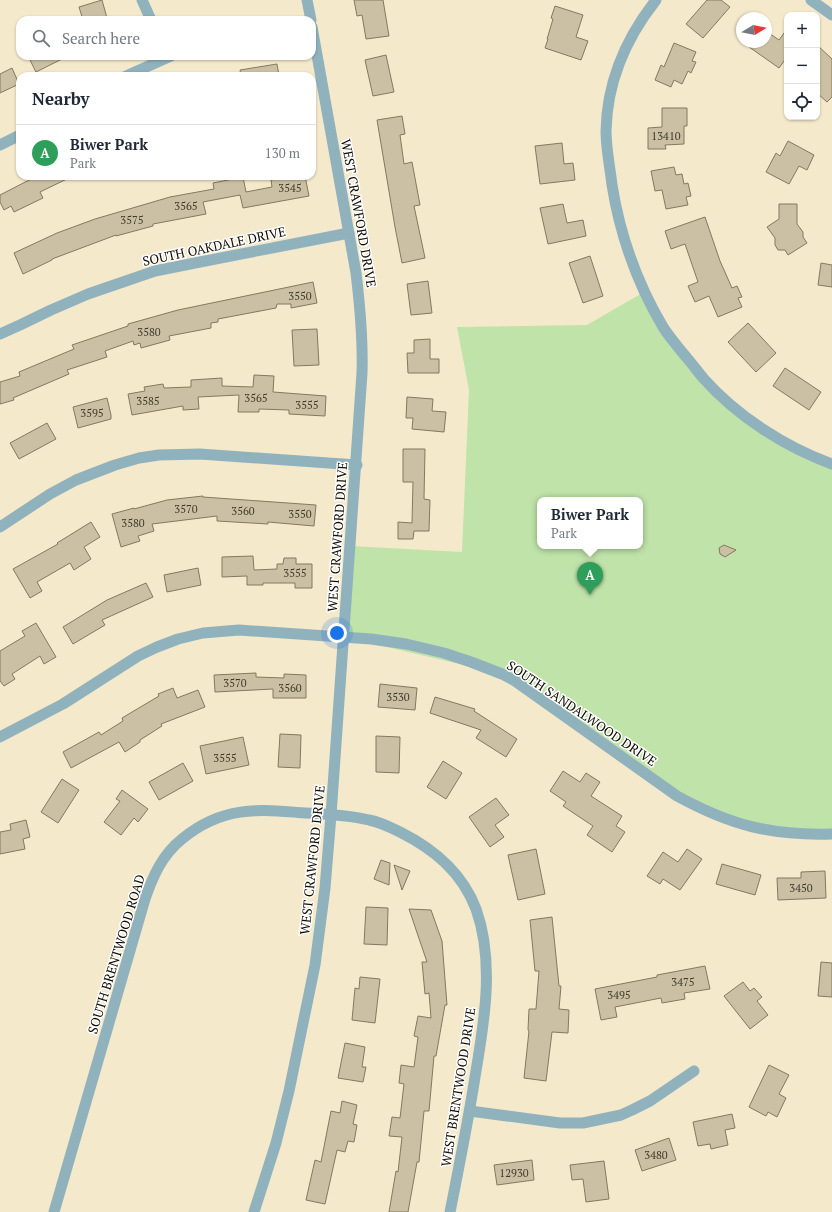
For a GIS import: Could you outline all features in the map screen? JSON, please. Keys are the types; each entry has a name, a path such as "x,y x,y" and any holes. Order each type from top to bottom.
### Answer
{"street":[{"path":"142,0 149,16"},
{"name":"WEST CRAWFORD DRIVE","path":"307,0 308,16"},
{"path":"656,0 633,32 622,54 614,79 607,124 608,155 614,198 632,265 644,292 663,327 705,380 731,405 755,423 801,451 832,464"},
{"path":"811,0 832,15"},
{"path":"135,72 161,60"},
{"name":"WEST CRAWFORD DRIVE","path":"254,1212 276,1143 289,1091 313,973 325,888 363,354 361,310 349,233 316,60"},
{"path":"0,145 16,137"},
{"name":"SOUTH OAKDALE DRIVE","path":"0,334 88,294 155,272 349,233"},
{"path":"0,527 50,494 76,480 115,465 139,458 159,455 200,454 356,464"},
{"name":"SOUTH SANDALWOOD DRIVE","path":"0,737 62,704 138,656 178,639 202,633 239,630 371,639 406,644 444,653 502,674 515,681 677,796 700,808 724,818 752,827 771,831 806,835 832,834"},
{"name":"SOUTH BRENTWOOD ROAD","path":"54,1212 144,899 165,856 182,839 204,824 226,814 247,810 267,810 331,815"},
{"name":"WEST BRENTWOOD DRIVE","path":"331,815 371,820 383,824 416,840 433,851 448,865 465,887 476,908 485,950 486,1004 470,1111 450,1212"},
{"path":"470,1111 560,1124 583,1122 621,1115 632,1110 650,1101 694,1071"}],"green space":[{"path":"644,292 663,327 731,405 832,464 832,833 806,835 723,818 667,788 502,674 344,637 351,546 462,552 469,390 457,327 587,325"}],"building":[{"path":"102,0 106,16 82,16 79,7"},
{"path":"354,0 383,0 389,36 366,39 362,15 357,16"},
{"path":"707,0 721,0 730,7 703,38 686,24"},
{"path":"555,6 583,15 576,37 588,41 581,60 545,48"},
{"path":"784,33 784,61 779,68 751,48 772,48 772,35 779,40"},
{"path":"674,43 696,52 692,61 696,62 691,73 688,71 682,84 674,80 671,87 655,80 661,65 664,67"},
{"path":"820,48 832,59 832,97 827,102 820,96"},
{"path":"386,55 394,92 373,96 365,60"},
{"path":"30,60 60,60 36,72"},
{"path":"277,64 278,72 240,72 240,70"},
{"path":"12,68 16,77 16,85 0,93 0,74"},
{"path":"662,108 687,108 687,126 684,126 684,144 665,145 666,149 648,149 648,128 662,127"},
{"path":"402,116 405,134 400,135 404,164 412,162 420,205 414,206 425,258 402,263 377,120"},
{"path":"788,141 814,155 807,170 799,166 789,184 766,172 776,153 780,156"},
{"path":"562,143 564,164 573,163 575,180 540,184 535,146"},
{"path":"674,167 676,175 682,174 684,184 688,183 691,196 686,197 688,205 666,209 662,190 655,191 651,171"},
{"path":"29,180 65,180 40,192 43,198 14,212 11,206 4,210 0,202 0,195"},
{"path":"228,180 244,180 246,192 272,187 271,180 306,180 309,196 243,208 240,195 203,202 206,214 153,224 153,226 116,235 52,259 23,274 14,253 57,233 95,219 170,197 214,189 213,183"},
{"path":"563,204 567,223 583,220 586,236 548,244 540,208"},
{"path":"779,204 797,204 797,224 803,232 803,237 807,243 788,255 785,250 778,250 775,245 775,238 767,227 779,219"},
{"path":"705,217 720,261 732,288 737,286 742,297 738,298 742,307 718,317 709,296 695,302 688,286 698,282 685,244 671,249 665,231"},
{"path":"590,256 603,296 583,303 569,263"},
{"path":"821,263 832,265 832,287 818,285"},
{"path":"428,281 432,313 411,315 407,284"},
{"path":"313,282 317,303 291,308 291,304 277,304 276,308 218,319 218,322 211,323 211,328 169,336 170,340 141,348 140,343 134,345 133,341 105,351 107,357 67,370 69,374 13,398 14,400 0,404 0,382 20,376 19,372 74,349 72,345 128,326 128,324 178,310"},
{"path":"748,323 776,353 756,372 728,342"},
{"path":"317,329 319,365 294,366 292,330"},
{"path":"430,339 430,359 439,359 439,373 408,373 407,353 414,353 414,340"},
{"path":"785,368 821,392 809,410 773,386"},
{"path":"254,375 274,376 273,392 326,396 325,416 289,414 289,410 259,409 259,412 238,412 239,395 198,397 199,409 183,410 183,406 132,415 128,394 145,391 144,387 163,384 164,388 191,387 191,380 222,378 222,386 253,387"},
{"path":"407,397 433,399 432,411 446,412 444,432 412,429 413,418 406,418"},
{"path":"107,398 111,419 78,428 73,407"},
{"path":"47,423 56,439 19,459 10,443"},
{"path":"403,449 425,449 424,499 430,500 429,531 414,531 413,539 398,539 398,522 412,523 413,482 403,482"},
{"path":"203,496 316,505 314,526 268,522 268,524 217,521 217,516 152,524 154,531 138,536 140,541 121,547 112,514 167,500"},
{"path":"91,522 100,537 84,547 91,559 74,570 70,563 37,582 42,591 30,598 13,569 58,544 57,543"},
{"path":"724,545 736,550 725,557 720,554 719,548"},
{"path":"253,556 254,570 277,569 277,564 283,564 284,558 296,558 296,564 312,564 312,588 295,588 295,583 263,583 263,585 247,585 247,576 222,577 222,557"},
{"path":"198,568 201,585 167,592 164,575"},
{"path":"146,583 153,597 102,620 105,625 73,644 63,627 107,600"},
{"path":"36,623 56,657 44,664 40,656 12,674 15,679 4,686 0,681 0,651 25,636 22,631"},
{"path":"256,673 256,677 284,678 284,674 306,675 306,698 273,698 273,689 215,692 214,675"},
{"path":"380,684 417,688 415,710 378,707"},
{"path":"173,688 177,698 198,690 205,707 161,724 162,726 125,752 119,742 71,768 63,752 99,732 101,735 123,721 122,718 159,696 158,694"},
{"path":"435,697 475,709 474,711 517,739 506,757 476,738 481,730 430,713"},
{"path":"280,734 301,735 300,768 278,767"},
{"path":"376,736 400,737 399,773 376,772"},
{"path":"243,737 249,765 206,774 200,746"},
{"path":"443,761 462,773 446,799 427,787"},
{"path":"183,763 193,781 159,800 149,782"},
{"path":"563,771 580,782 586,773 600,782 591,796 622,816 616,826 625,832 612,852 587,835 593,826 563,806 566,802 550,791"},
{"path":"62,779 79,790 58,823 41,812"},
{"path":"122,790 148,809 138,822 134,818 121,835 104,822 120,801 116,799"},
{"path":"496,798 509,815 495,825 504,837 490,847 469,817"},
{"path":"26,820 30,837 23,839 25,849 0,854 0,832 11,830 10,824"},
{"path":"536,849 545,894 518,900 508,855"},
{"path":"687,849 702,859 680,890 663,879 660,884 647,876 663,852 678,862"},
{"path":"381,860 390,863 389,885 374,879"},
{"path":"722,864 761,875 755,895 716,884"},
{"path":"394,865 410,871 402,890"},
{"path":"825,871 826,898 778,900 777,878 801,878 801,872"},
{"path":"366,907 388,908 387,945 364,944"},
{"path":"409,909 431,910 442,941 447,1005 445,1005 436,1056 434,1056 429,1111 424,1111 419,1162 417,1162 408,1212 389,1212 396,1171 398,1172 402,1137 389,1136 392,1117 400,1118 404,1084 399,1083 401,1065 414,1067 418,1037 414,1036 418,1016 431,1018 429,993 425,994 422,962 427,962"},
{"path":"552,917 559,986 561,986 559,1009 569,1010 568,1033 552,1032 546,1081 524,1078 529,1031 529,1009 536,1009 539,971 535,971 530,920"},
{"path":"821,962 832,963 832,997 818,996"},
{"path":"705,966 710,989 684,993 685,999 662,1003 661,998 615,1007 617,1017 601,1020 595,989"},
{"path":"360,977 380,979 375,1023 352,1020 355,988 359,989"},
{"path":"743,982 750,991 754,988 762,997 757,1001 768,1015 750,1029 724,996"},
{"path":"345,1043 365,1047 362,1067 366,1067 363,1082 338,1078"},
{"path":"769,1065 789,1075 779,1094 786,1098 777,1117 768,1112 766,1116 749,1107"},
{"path":"342,1101 357,1105 353,1124 357,1125 354,1142 348,1141 345,1152 337,1150 325,1204 306,1200 315,1160 321,1162 331,1111 340,1113"},
{"path":"732,1114 735,1128 725,1130 728,1145 711,1149 710,1144 698,1146 693,1122"},
{"path":"669,1138 676,1160 642,1171 635,1150"},
{"path":"532,1160 534,1180 497,1185 494,1165"},
{"path":"604,1161 609,1199 586,1202 583,1179 572,1180 570,1165"}],"place":[{"name":"Biwer Park","path":"590,595"}]}
